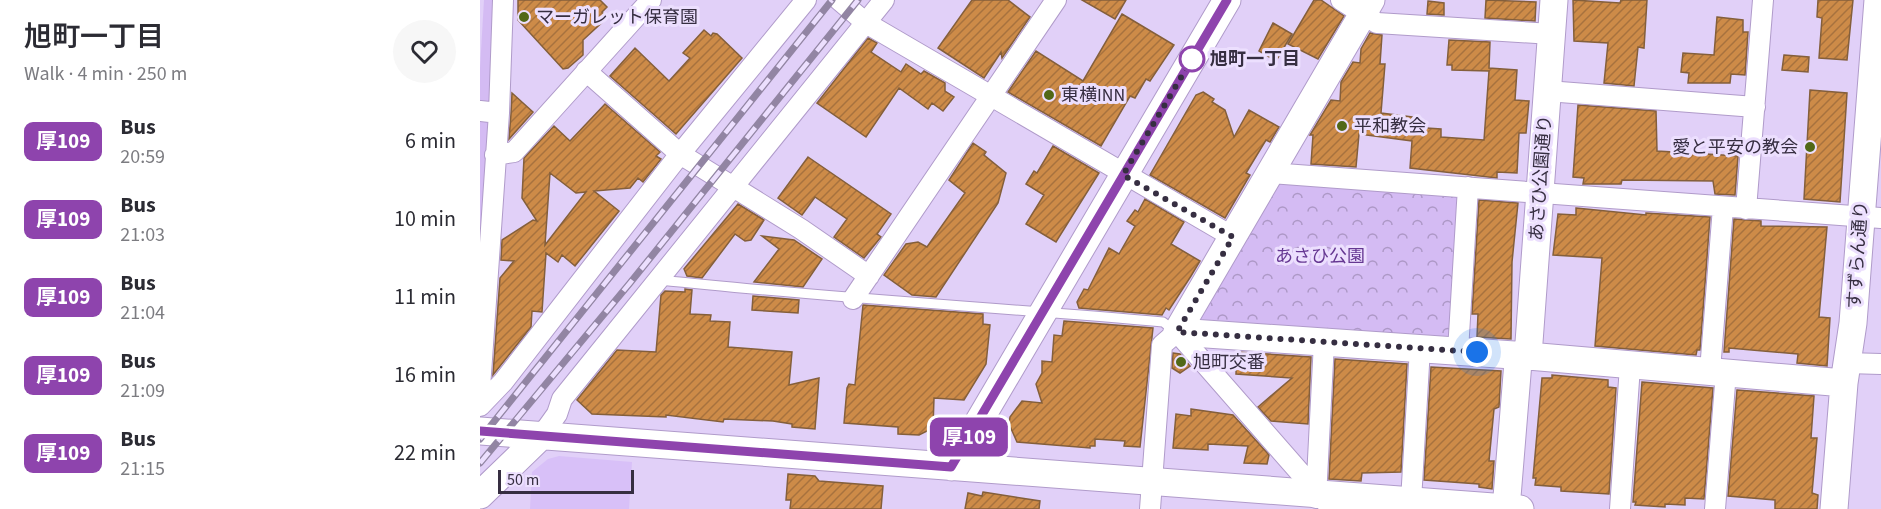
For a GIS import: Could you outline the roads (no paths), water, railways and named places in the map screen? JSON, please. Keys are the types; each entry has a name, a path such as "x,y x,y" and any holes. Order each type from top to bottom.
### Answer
{"street":[{"path":"480,388 495,155 490,112 503,0"},
{"path":"495,155 514,152 651,0"},
{"path":"480,406 503,382 680,154 806,0"},
{"path":"838,0 866,22 1123,175 1233,237"},
{"path":"480,495 542,435 556,414 562,399 884,0"},
{"path":"852,299 1056,0"},
{"path":"951,467 1227,0"},
{"name":"あさひ公園通り","path":"1514,509 1536,364 1528,356 1554,0"},
{"path":"1746,209 1763,0 1748,0"},
{"name":"すずらん通り","path":"1834,509 1846,373 1871,217 1878,0"},
{"path":"1150,509 1162,345 1177,332 1270,173 1358,4 1377,22 1552,34"},
{"path":"586,71 680,154 734,186 869,276"},
{"path":"1547,91 1755,107"},
{"path":"1270,173 1871,217"},
{"path":"1458,351 1468,187"},
{"path":"1715,509 1723,207"},
{"path":"1177,332 1420,348 1718,372 1846,373 1881,364"},
{"path":"1177,332 1321,503"},
{"path":"1321,503 1324,342"},
{"path":"1411,501 1420,348"},
{"path":"1620,509 1630,366"},
{"path":"480,431 1152,482 1321,503 1411,501 1514,509"}],"lane":[{"path":"660,280 852,299 1044,311 1163,322 1177,332"}],"railway":[{"path":"480,439 832,0"},
{"path":"480,463 630,283 858,0"}],"place":[{"name":"マーガレット保育園","path":"524,17"},
{"name":"旭町一丁目","path":"1192,59"},
{"name":"東横INN","path":"1049,95"},
{"name":"平和教会","path":"1342,126"},
{"name":"愛と平安の教会","path":"1810,147"},
{"name":"旭町交番","path":"1181,362"}],"park label":[{"name":"あさひ公園","path":"1320,256"}]}
